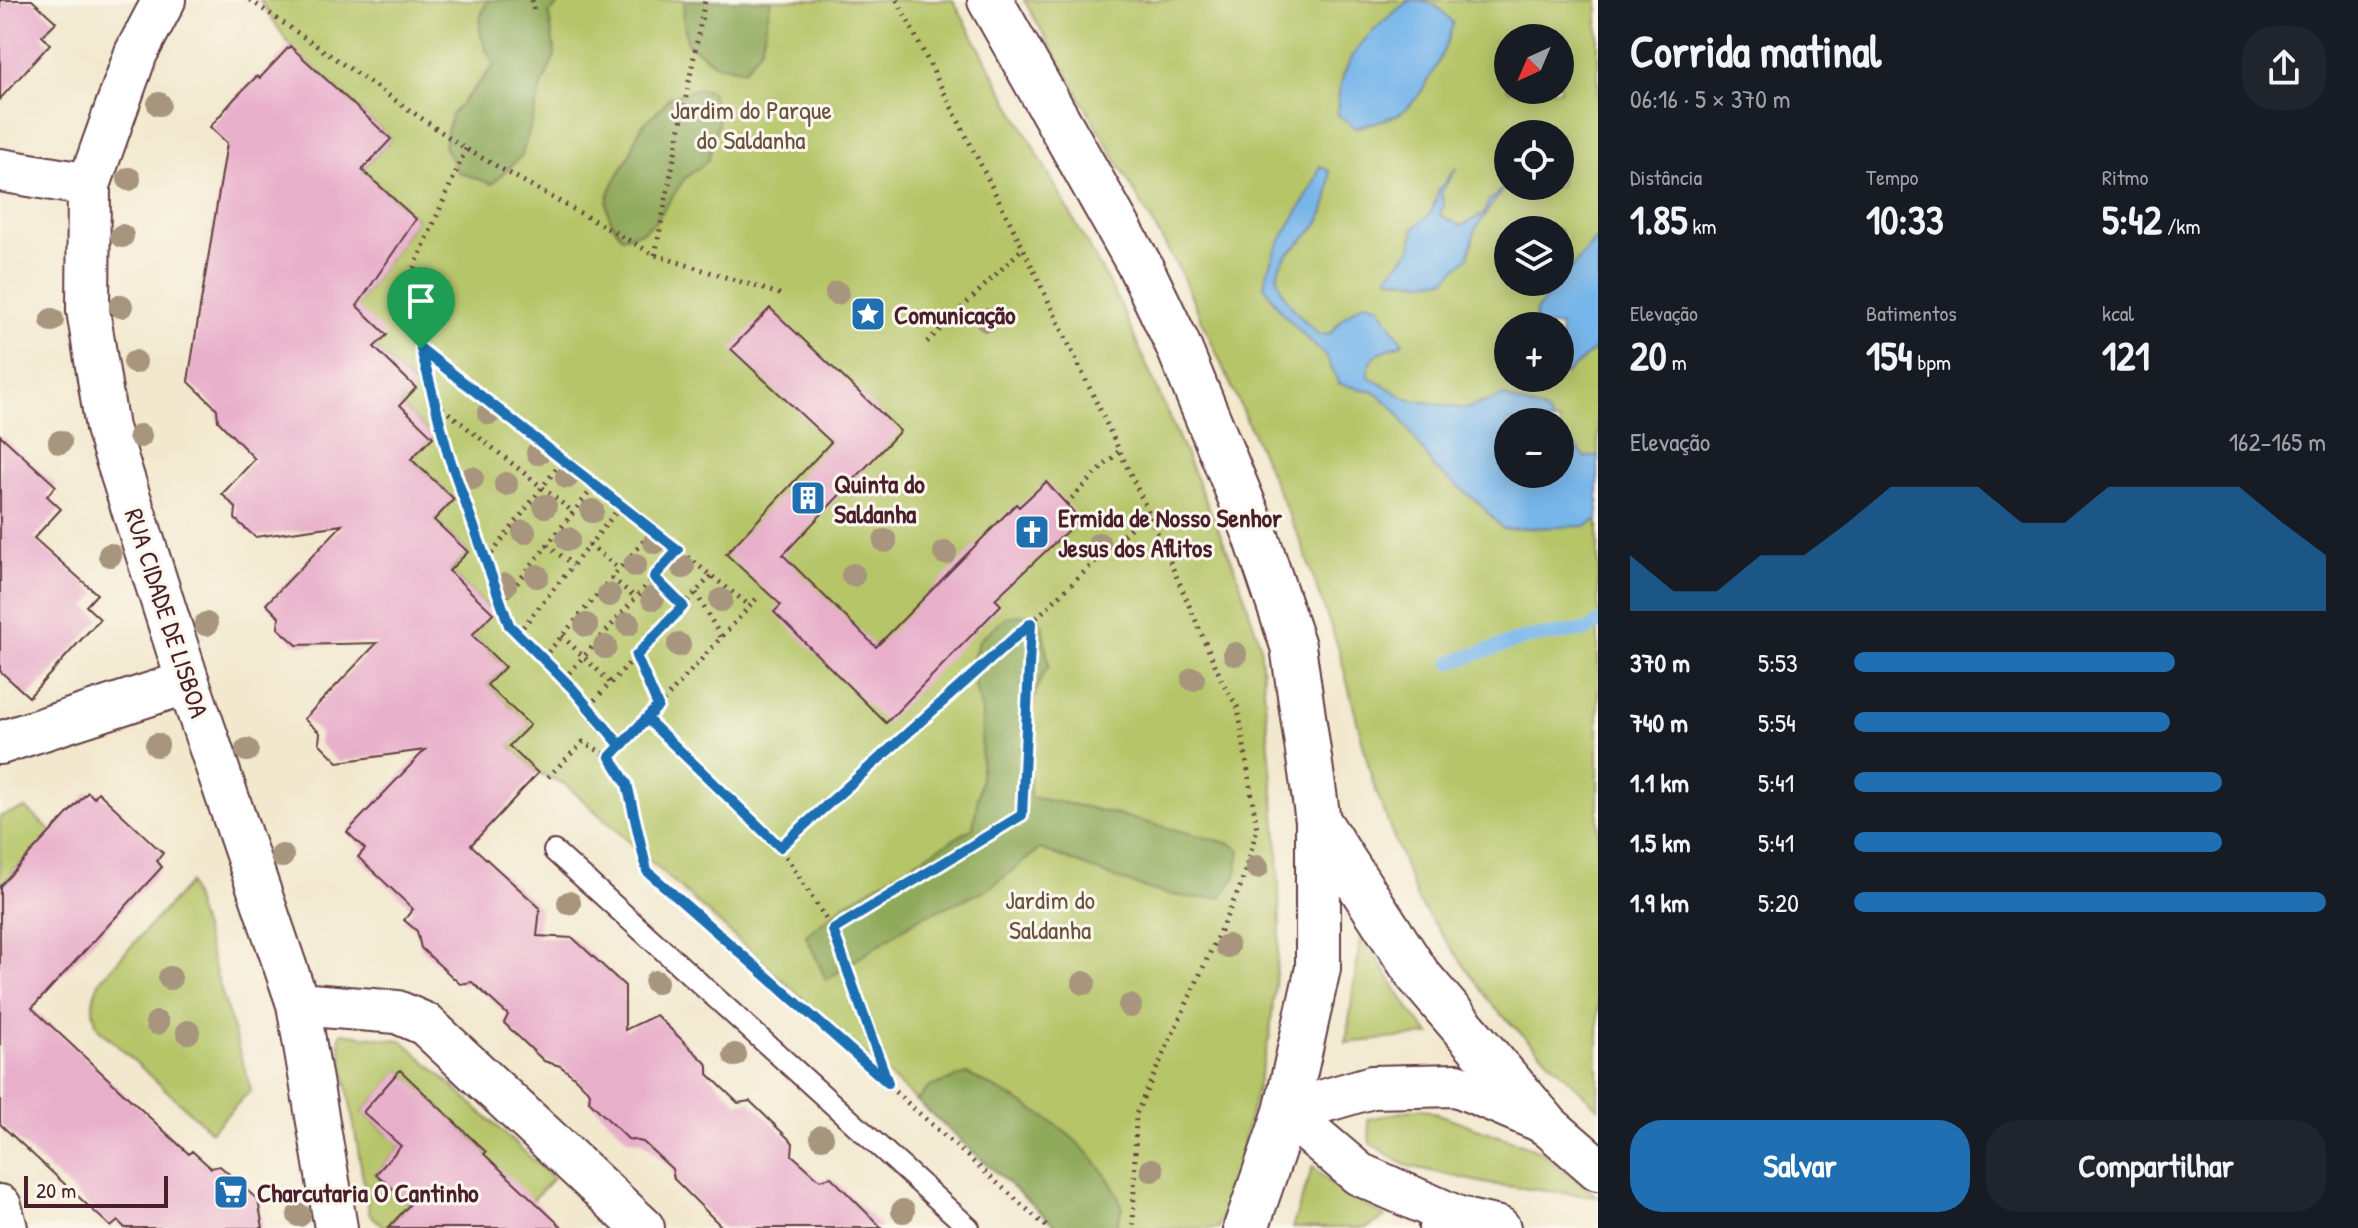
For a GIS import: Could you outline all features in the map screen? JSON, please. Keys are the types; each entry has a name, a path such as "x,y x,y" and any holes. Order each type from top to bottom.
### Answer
{"main road":[{"path":"990,0 1140,266 1177,343 1249,519 1293,646 1318,821 1318,968 1286,1112 1246,1228"},
{"path":"1318,821 1418,975 1544,1122"}],"street":[{"name":"RUA CIDADE DE LISBOA","path":"164,0 136,53 89,185 88,310 107,428 188,682 298,1004 336,1228"},
{"path":"0,170 89,185"},
{"path":"0,743 188,682"},
{"path":"298,1004 397,1012 425,1024 643,1228"},
{"path":"1286,1112 1372,1087 1457,1085 1544,1122 1598,1169"},
{"path":"1286,1112 1359,1174 1467,1225"},
{"path":"0,1206 6,1228"}],"lane":[{"path":"554,851 969,1228"}],"path":[{"path":"250,0 466,149 655,255 783,295"},
{"path":"532,0 534,11"},
{"path":"655,255 705,0"},
{"path":"897,0 1023,248 1148,511 1222,681 1238,708 1257,829 1241,885 1136,1114 1133,1228"},
{"path":"466,149 405,289 434,401 448,454 509,625 589,706 621,746"},
{"path":"927,342 1023,248"},
{"path":"421,349 750,606"},
{"path":"434,401 573,512"},
{"path":"1066,504 1119,450"},
{"path":"487,561 563,460"},
{"path":"502,603 595,485"},
{"path":"518,633 621,506"},
{"path":"780,847 1031,623 1148,511"},
{"path":"543,658 653,530"},
{"path":"547,545 573,565"},
{"path":"589,545 620,569"},
{"path":"564,679 678,550"},
{"path":"589,706 711,576"},
{"path":"654,577 683,606"},
{"path":"612,578 636,598"},
{"path":"696,592 721,637"},
{"path":"610,757 758,597"},
{"path":"833,930 1022,815 1031,623"},
{"path":"562,636 611,683"},
{"path":"636,656 658,706"},
{"path":"647,719 780,847 833,930 888,1083"},
{"path":"548,777 583,742 610,757 627,784 647,871 1048,1228"}],"green space":[{"path":"260,0 953,0 1120,304 1236,570 1260,644 1278,849 1280,932 1270,1034 1235,1178 1218,1228 1058,1228 565,784 538,773 509,746 529,725 487,685 505,667 472,635 493,612 450,572 468,552 434,520 454,499 411,459 433,437 400,405 416,387 374,347 357,306 416,219 362,170 391,139 290,46"},
{"path":"488,0 563,0 549,14 555,55 543,83 522,155 492,184 458,172 444,146 451,115 494,66 480,34 480,18"},
{"path":"685,0 771,0 761,48 744,70 715,64 687,43 683,17"},
{"path":"1024,0 1598,0 1598,1108 1494,1007 1418,901 1373,783 1339,650 1300,540 1179,269"},
{"path":"699,88 711,92 719,118 708,161 685,178 656,221 642,232 622,237 613,225 607,204 612,186 639,131 668,98"},
{"path":"1030,614 1042,624 1049,666 1041,679 1032,711 1030,797 1086,807 1231,844 1240,850 1236,876 1221,897 1176,896 1129,883 1040,849 987,890 919,918 826,980 806,935 846,903 973,828 981,778 982,712 970,668 979,640 1006,617"},
{"path":"26,808 52,832 0,886 0,816"},
{"path":"189,883 251,1090 211,1131 98,1028 93,1009 101,979"},
{"path":"1361,933 1411,1012 1430,1035 1346,1043"},
{"path":"342,1033 403,1041 553,1178 533,1200 417,1228 486,1152 400,1071 363,1112 401,1146 376,1174 410,1204 385,1228 369,1213 339,1039"},
{"path":"967,1074 1037,1112 1079,1144 1112,1184 1123,1208 1115,1228 1058,1228 917,1101 929,1087"},
{"path":"1421,1108 1538,1150 1598,1197 1488,1184 1405,1165 1370,1143 1368,1119"},
{"path":"1313,1166 1333,1186 1385,1217 1367,1228 1292,1228"}],"water":[{"path":"1410,0 1434,5 1453,24 1445,47 1424,88 1406,109 1355,128 1338,115 1342,79 1368,36"},
{"path":"1320,166 1329,171 1329,192 1323,213 1312,231 1286,257 1278,272 1284,295 1295,310 1319,335 1330,334 1343,318 1365,302 1378,305 1403,343 1374,357 1368,376 1407,399 1465,409 1503,396 1535,408 1494,408 1494,488 1574,488 1574,445 1586,458 1598,455 1598,520 1585,526 1503,529 1478,502 1435,469 1394,408 1374,392 1339,384 1327,358 1283,314 1264,286 1274,254"},
{"path":"1457,167 1441,193 1444,204 1440,215 1461,226 1484,214 1488,202 1494,196 1495,200 1475,230 1469,256 1446,279 1424,282 1390,278 1388,275 1411,249 1414,228 1431,213 1439,189"},
{"path":"1598,236 1598,346 1574,367 1574,312 1536,312 1548,296 1574,296 1574,265"}],"building":[{"path":"0,0 32,0 56,22 42,36 50,44 0,99"},
{"path":"290,46 391,139 362,170 416,219 357,306 387,335 374,347 416,388 400,405 433,437 411,459 454,499 434,520 468,552 449,571 493,613 472,635 505,667 487,685 530,725 509,746 538,773 471,845 540,908 537,936 573,938 625,986 625,1030 656,1015 708,1065 708,1074 738,1103 750,1101 793,1143 792,1155 820,1180 831,1177 882,1228 723,1228 674,1179 672,1169 643,1142 628,1139 589,1101 590,1093 573,1076 560,1066 544,1061 504,1023 508,1015 472,982 460,984 421,948 417,931 404,920 413,909 358,857 365,849 347,832 425,750 338,762 319,743 320,733 304,719 377,643 297,645 278,628 279,617 266,604 342,525 255,537 235,519 236,508 222,494 255,459 218,421 217,409 188,381 227,143 210,127 235,98 257,76 260,78"},
{"path":"770,308 900,431 783,555 876,647 1016,504 1019,507 1046,482 1080,519 995,599 1001,605 886,723 774,612 781,605 726,554 831,442 731,349"},
{"path":"0,435 56,486 47,496 61,509 34,538 97,594 86,606 100,619 29,697 0,671"},
{"path":"88,792 94,798 98,792 163,853 157,861 162,867 32,1008 189,1154 192,1151 211,1168 220,1166 258,1200 263,1228 125,1228 118,1221 111,1227 0,1124 0,886"},
{"path":"400,1070 563,1228 388,1228 410,1204 376,1174 401,1146 363,1112"}],"waterway":[{"path":"1452,662 1525,638 1587,630 1598,623"}],"place":[{"name":"Comunicação","path":"868,314"},
{"name":"Quinta do Saldanha","path":"808,498"},
{"name":"Ermida de Nosso Senhor Jesus dos Aflitos","path":"1032,532"},
{"name":"Charcutaria O Cantinho","path":"231,1192"}],"route":[{"path":"421,349 448,454 509,625 589,706 621,746 647,719 780,847 1031,623 1022,815 833,930 888,1083 647,871 627,784 610,757 621,746 658,706 636,656 683,606 654,577 678,550 421,349"}],"park label":[{"name":"Jardim do Parque do Saldanha","path":"751,124"},
{"name":"Jardim do Saldanha","path":"1050,914"}]}
